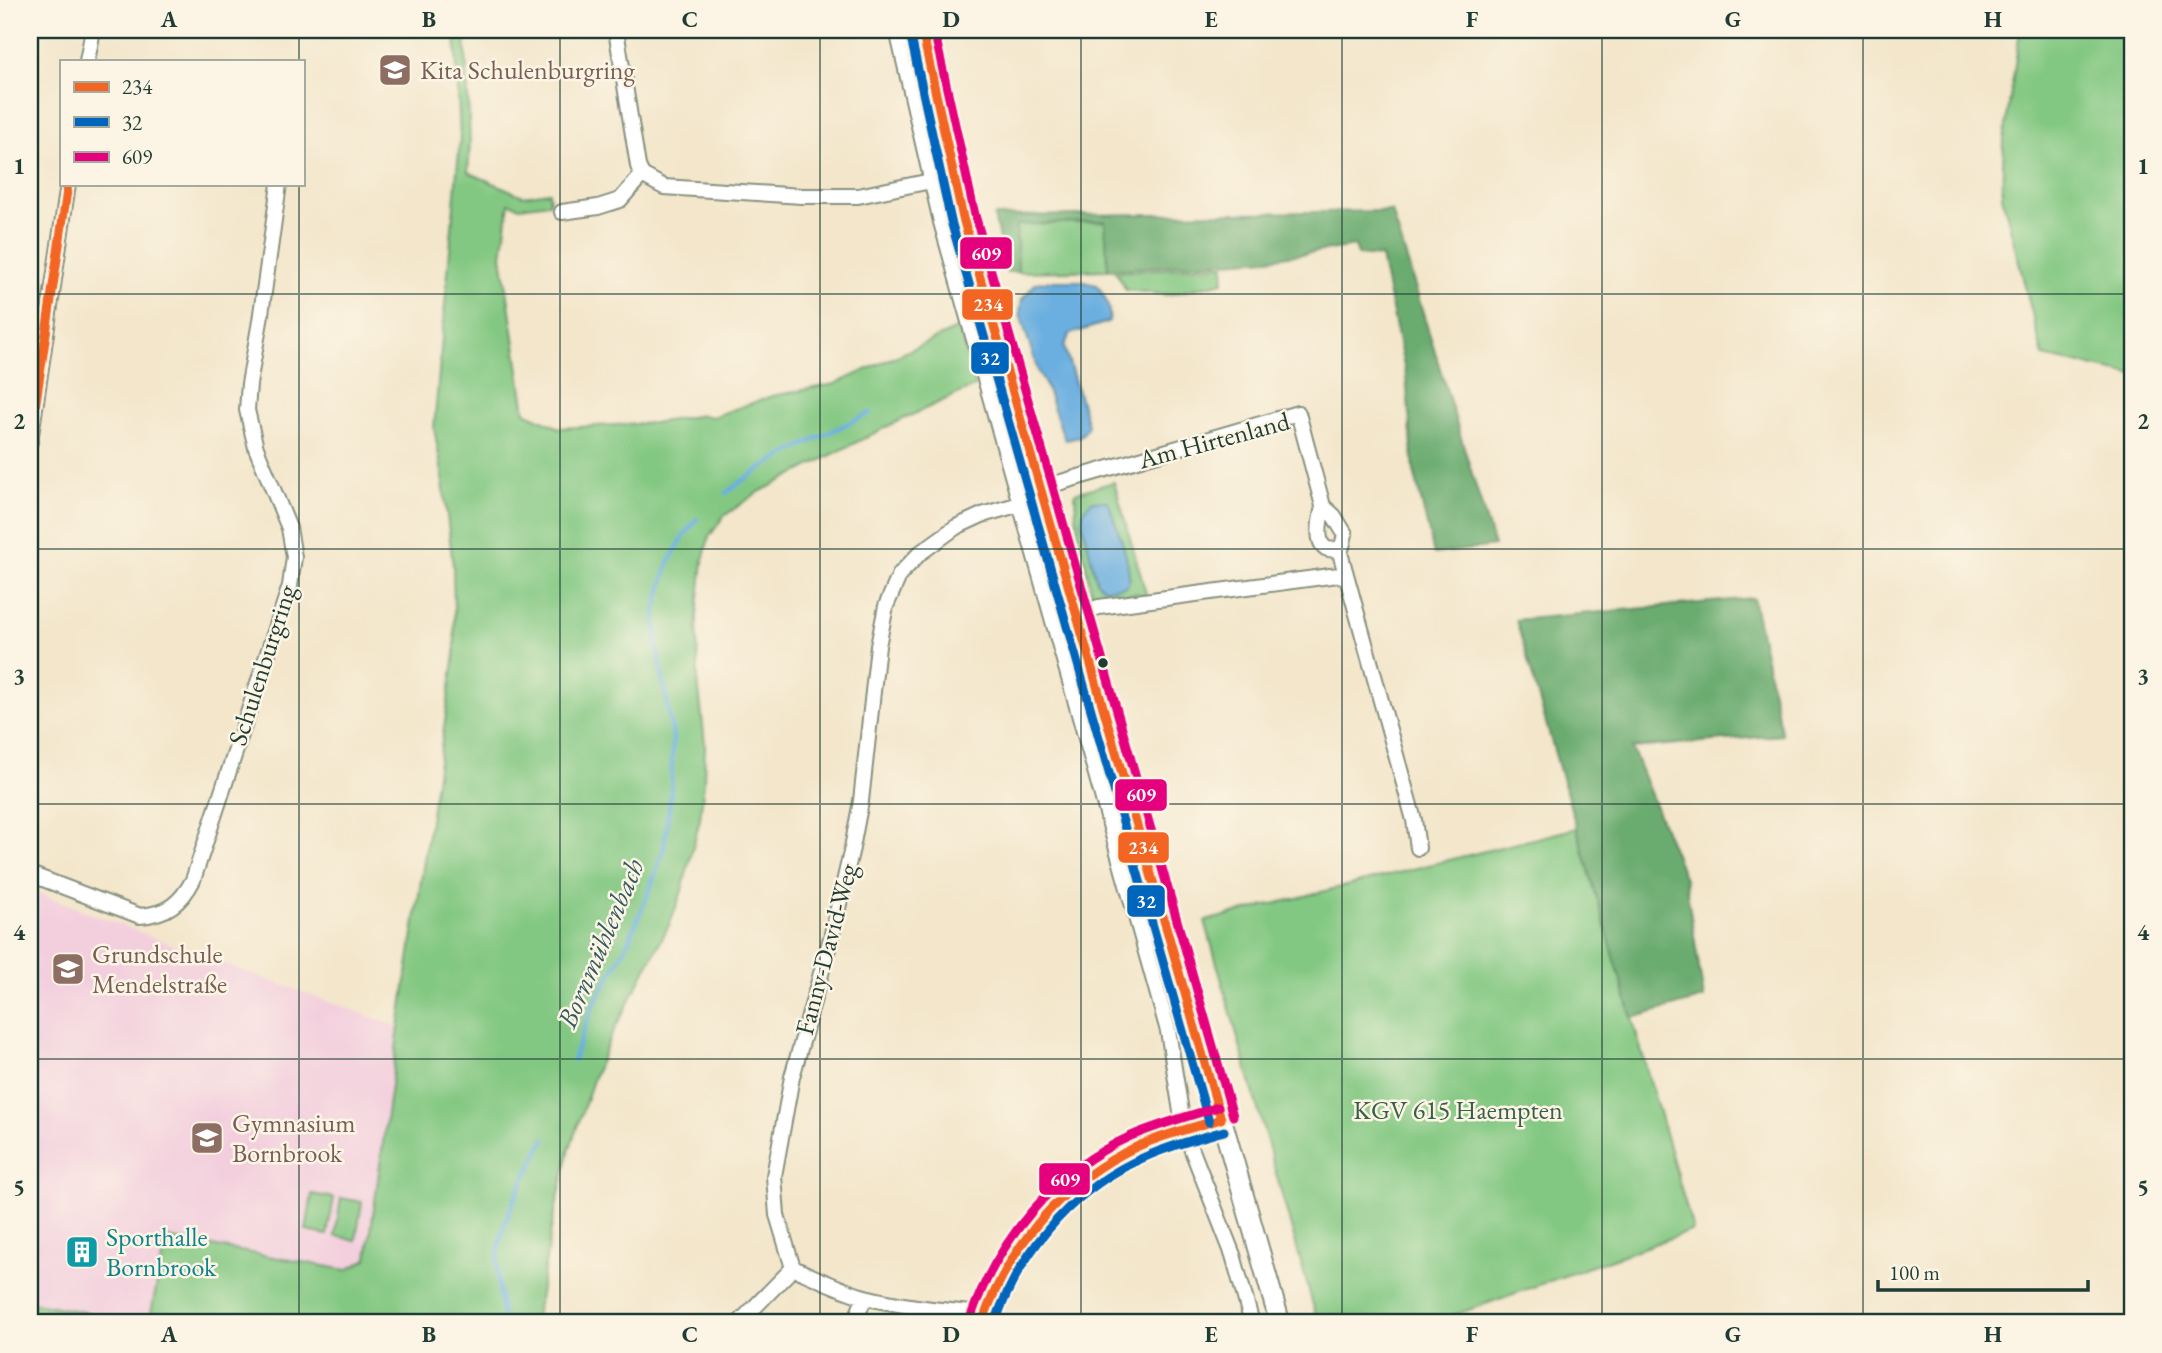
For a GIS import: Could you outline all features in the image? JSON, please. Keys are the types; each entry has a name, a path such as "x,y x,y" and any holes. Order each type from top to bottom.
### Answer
{"main road":[{"path":"922,30 963,218 1280,1323"}],"street":[{"path":"87,60 93,30"},
{"path":"616,30 634,149 642,175 664,187 802,196 858,196 931,181"},
{"path":"898,30 944,235 1168,1031 1184,1130 1233,1255 1252,1323"},
{"path":"562,212 598,208 621,200 642,175"},
{"path":"30,442 68,186"},
{"name":"Schulenburgring","path":"30,874 141,916 172,908 187,893 193,880 290,586 294,557 289,528 256,448 247,410 279,186"},
{"name":"Am Hirtenland","path":"1041,488 1298,413 1323,506 1319,535 1322,544 1328,549 1339,549 1345,541 1345,534 1334,516 1323,506"},
{"name":"Fanny-David-Weg","path":"793,1268 777,1215 774,1176 792,1077 831,938 852,848 861,801 878,646 886,606 900,574 920,553 956,527 982,515 1020,504"},
{"name":"Am Hirtenland","path":"1339,549 1414,820 1419,848"},
{"path":"1077,614 1099,607 1317,578 1341,575 1347,579"},
{"path":"739,1323 793,1268 865,1297 983,1319 1003,1272 1021,1241 1052,1208 1082,1182 1124,1153 1221,1119"},
{"path":"854,1323 865,1297"}],"shaded area":[{"name":"Gymnasium Bornbrook","path":"30,890 399,1027 367,1259 347,1270 166,1238 149,1323 30,1302"}],"green space":[{"path":"455,30 465,30 470,142 468,172 523,196 549,192 550,203 520,207 509,203 502,256 525,412 559,428 654,423 702,415 712,417 772,396 835,384 959,328 975,386 892,424 757,493 724,516 709,537 703,561 697,617 698,681 705,743 700,819 682,891 670,923 610,1038 570,1148 553,1219 535,1323 149,1323 166,1238 347,1270 367,1259 455,654 453,566 434,428 460,138"},
{"path":"2020,30 2132,30 2132,375 2043,356 2002,196 2004,139"},
{"path":"1392,211 1494,546 1434,554 1414,471 1406,376 1381,257 1358,255 1355,246 1268,259 1108,270 1105,221 1016,225 1018,272 1006,272 994,216"},
{"path":"1105,221 1108,270 1018,272 1015,225"},
{"path":"1224,265 1223,282 1169,295 1126,290 1116,272"},
{"path":"1114,482 1147,597 1136,593 1093,601 1076,518 1075,493","holes":["1108,501 1130,579 1105,589 1097,582 1082,522"]},
{"path":"1753,598 1782,735 1632,748 1685,879 1704,998 1632,1018 1516,620"},
{"name":"KGV 615 Haempten","path":"1577,828 1693,1230 1432,1323 1318,1323 1205,921"},
{"path":"312,1194 334,1198 327,1235 306,1231"},
{"path":"341,1198 362,1202 356,1240 335,1236"},
{"path":"30,1302 142,1323 30,1323"}],"water":[{"path":"1080,281 1097,285 1109,311 1109,321 1070,334 1064,346 1088,425 1076,438 1065,440 1039,374 1020,314 1022,299 1036,283"},
{"path":"1092,501 1108,501 1126,557 1129,578 1127,586 1105,589 1097,582 1082,522 1084,509"}],"waterway":[{"name":"Bornmühlenbach","path":"726,493 778,459 870,413"},
{"name":"Bornmühlenbach","path":"573,1060 592,1008 626,947 664,848 671,791 673,737 657,645 655,612 668,564 697,519"},
{"name":"Bornmühlenbach","path":"503,1323 497,1270 501,1239 517,1194 545,1139"}],"transit line":[{"name":"234","path":"922,30 963,218 1221,1119"},
{"name":"609","path":"934,30 975,215 1233,1116"},
{"name":"32","path":"910,33 951,221 1209,1122"},
{"name":"234","path":"30,442 68,186"},
{"name":"609","path":"970,1319 996,1262 1032,1211 1054,1188 1103,1150 1131,1136 1218,1107"},
{"name":"234","path":"982,1323 992,1296 1020,1247 1037,1224 1077,1185 1099,1168 1135,1147 1221,1119"},
{"name":"32","path":"995,1323 1017,1274 1032,1251 1048,1230 1087,1192 1109,1176 1143,1158 1224,1131"}],"place":[{"name":"Kita Schulenburgring","path":"395,70"},
{"name":"Grundschule Mendelstraße","path":"68,969"},
{"name":"Gymnasium Bornbrook","path":"207,1138"},
{"name":"Sporthalle Bornbrook","path":"82,1252"}]}
